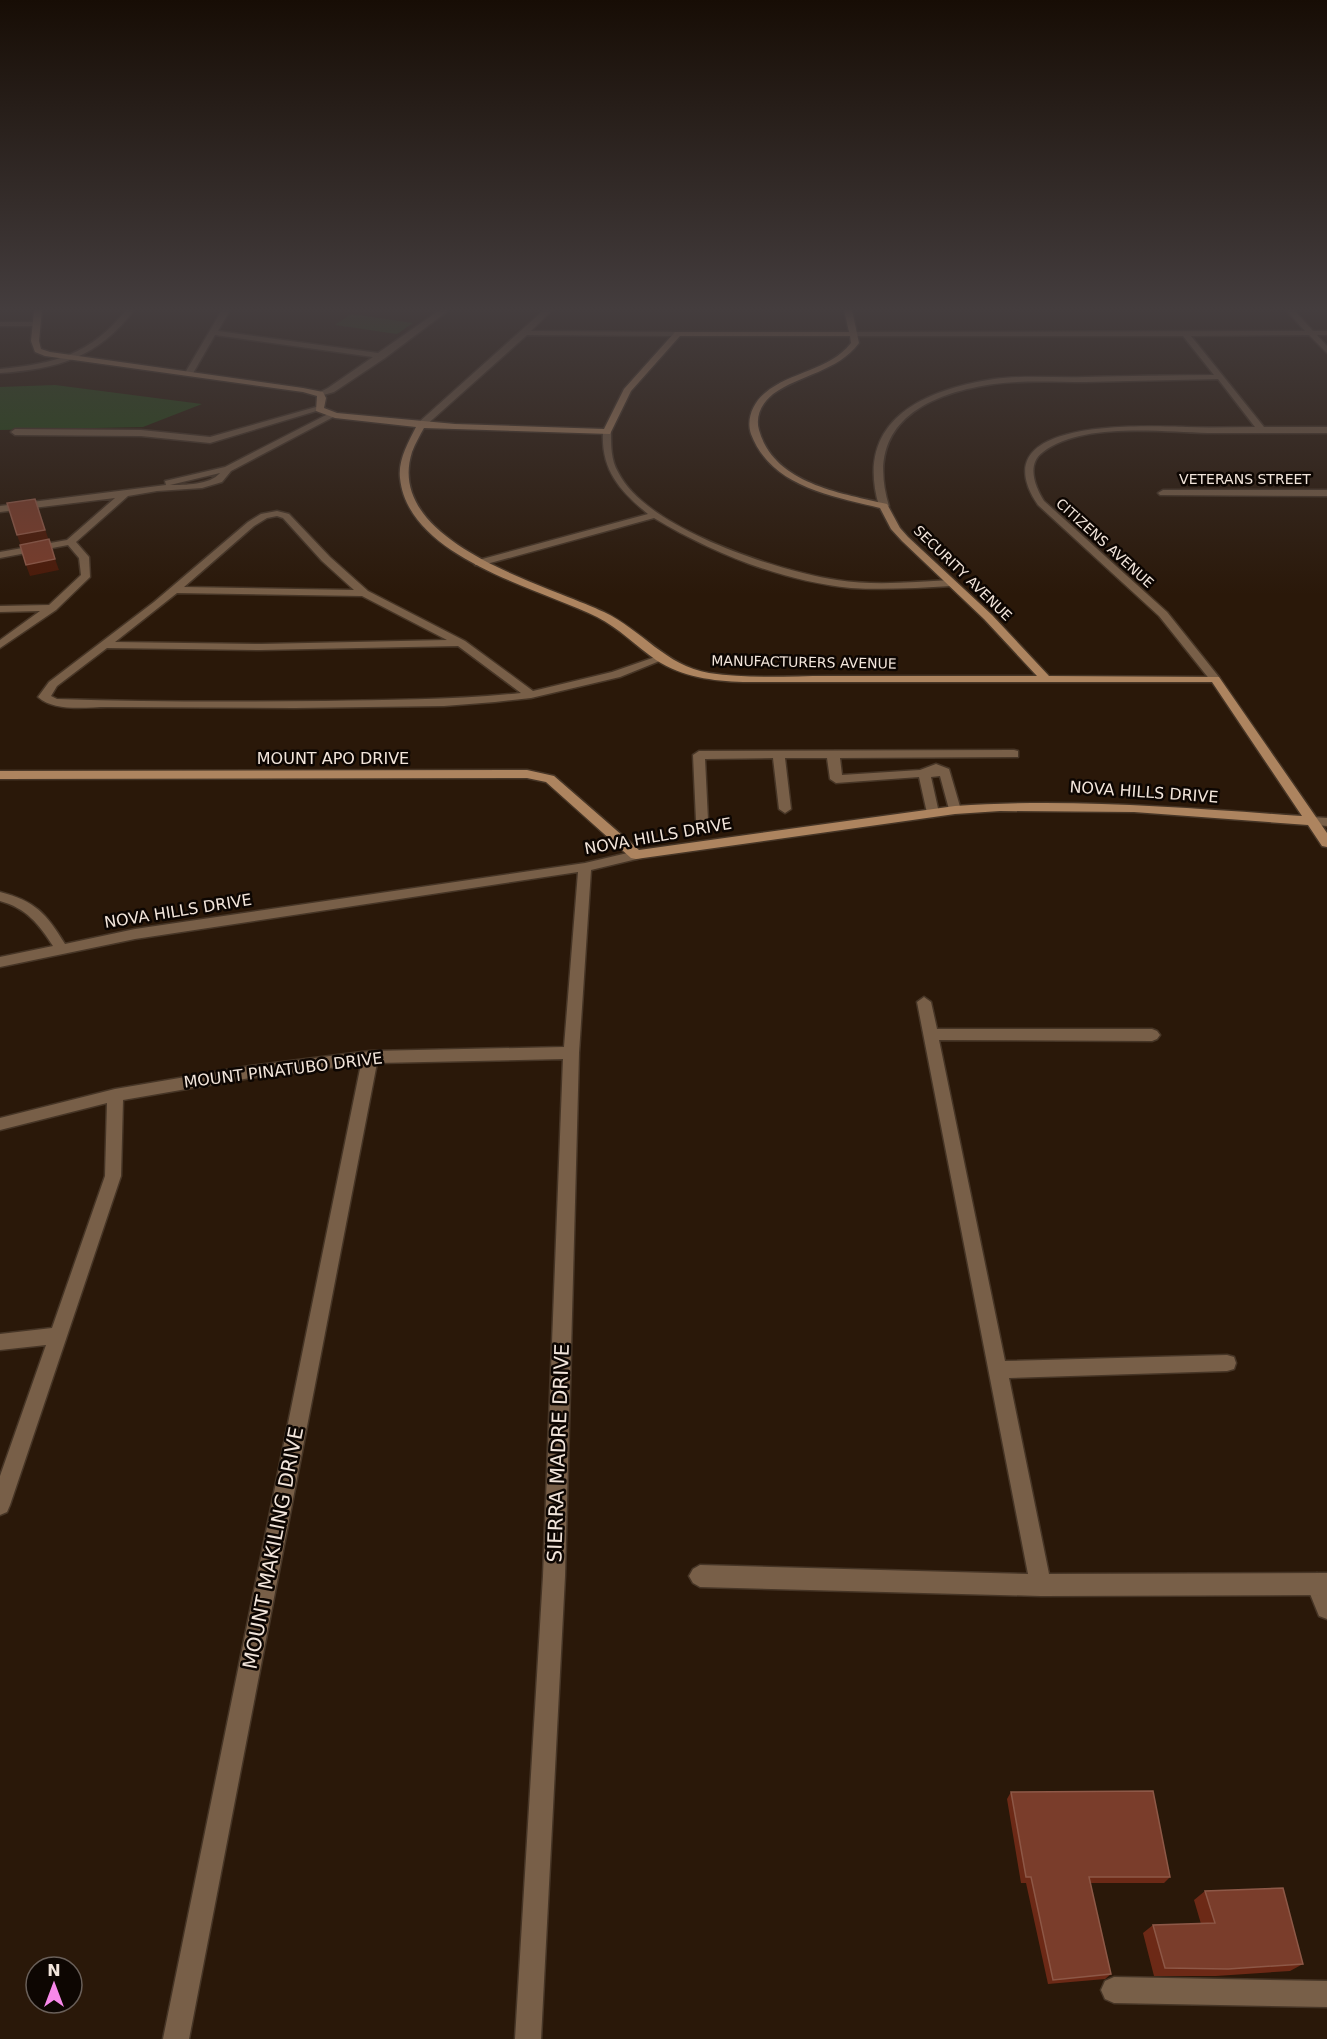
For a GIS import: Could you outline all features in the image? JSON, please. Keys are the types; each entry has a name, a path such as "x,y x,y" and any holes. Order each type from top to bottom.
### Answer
{"street":[{"name":"MANUFACTURERS AVENUE","path":"443,405 421,425 406,452 403,470 406,490 417,510 434,530 479,563 603,616 661,658 695,674 719,678 1215,679"},
{"path":"617,405 607,432 608,461 614,475 634,500 655,515 759,565 795,575 839,583 882,586 951,583"},
{"path":"759,405 753,422 757,441 782,473 803,482 884,506"},
{"name":"SECURITY AVENUE","path":"916,405 896,422 884,439 877,474 884,506 896,529 1019,648 1046,679"},
{"path":"1242,405 1262,430"},
{"path":"15,432 127,433 210,440 319,409 333,415 421,425 607,432"},
{"path":"0,509 158,488 202,485 219,480 228,470 333,415"},
{"name":"CITIZENS AVENUE","path":"1215,679 1163,614 1041,503 1030,489 1029,472 1032,459 1039,450 1071,436 1097,431 1327,430"},
{"name":"VETERANS STREET","path":"1163,493 1327,493"},
{"path":"0,555 70,542 125,494"},
{"path":"531,695 461,643 364,593 326,559 286,516 280,513 262,517 251,524 174,590 53,684 44,698 55,702 294,705 444,703 531,695 616,675 661,658"},
{"path":"479,563 655,515"},
{"path":"0,645 52,608 86,575 84,557 70,542"},
{"path":"174,590 364,593"},
{"path":"0,609 52,608"},
{"path":"102,645 261,647 461,643"},
{"path":"1215,679 1327,843"},
{"path":"833,754 837,779 1014,754"},
{"path":"702,820 699,755 833,754 933,767"},
{"path":"779,755 785,809"},
{"path":"933,767 955,810"},
{"path":"933,767 933,813"},
{"name":"MOUNT APO DRIVE","path":"0,775 527,774 549,779 636,855"},
{"name":"NOVA HILLS DRIVE","path":"0,962 135,934 585,867 636,855 955,810 1007,805 1066,805 1327,822"},
{"name":"SIERRA MADRE DRIVE","path":"528,2039 554,1576 570,1053 585,867"},
{"path":"0,896 18,900 41,915 62,950"},
{"path":"924,1002 1041,1585"},
{"path":"931,1034 1152,1035"},
{"name":"MOUNT PINATUBO DRIVE","path":"0,1124 115,1095 249,1071 370,1057 570,1053"},
{"name":"MOUNT MAKILING DRIVE","path":"176,2039 370,1057"},
{"path":"0,1505 113,1176 115,1095"},
{"path":"0,1342 60,1335"},
{"path":"997,1370 1227,1363"},
{"path":"700,1576 1041,1585 1322,1584 1327,1608"},
{"path":"1114,1990 1327,1994"}],"green space":[{"path":"0,405 199,405 143,427 0,430"}],"building":[{"path":"35,499 45,530 17,535 7,503"},
{"path":"49,539 55,559 26,565 20,545"},
{"path":"1153,1791 1170,1877 1089,1877 1111,1974 1053,1980 1031,1877 1026,1877 1011,1792"},
{"path":"1283,1888 1303,1964 1228,1969 1165,1968 1153,1925 1215,1923 1205,1891"}]}
